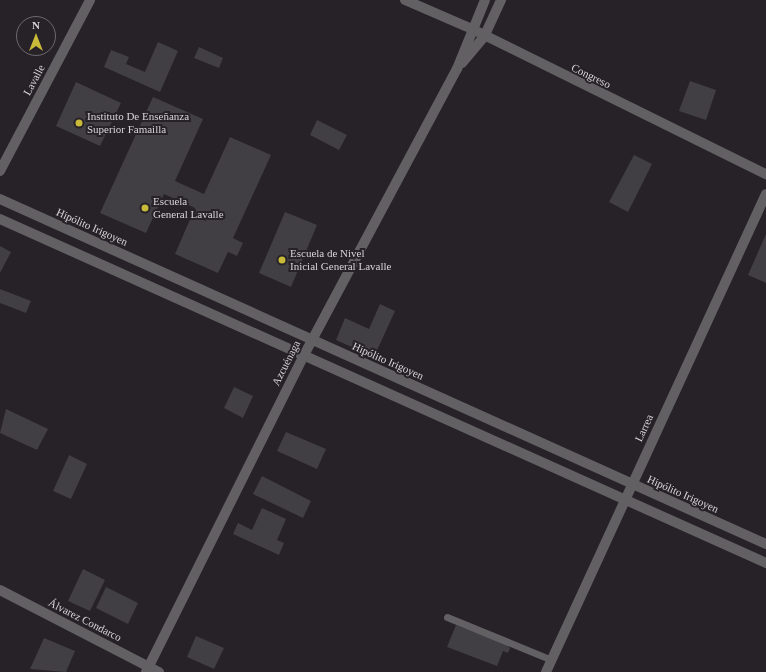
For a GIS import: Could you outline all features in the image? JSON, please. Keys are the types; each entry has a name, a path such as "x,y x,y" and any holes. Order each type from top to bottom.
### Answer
{"street":[{"name":"Lavalle","path":"0,171 90,0"},
{"name":"Congreso","path":"405,0 472,29 484,37 766,174"},
{"name":"Azcuénaga","path":"147,669 303,357 456,69 485,0"},
{"name":"Azcuénaga","path":"456,69 484,37 501,0"},
{"name":"Larrea","path":"546,672 628,501 631,484 766,194"},
{"name":"Hipólito Irigoyen","path":"0,199 766,544"},
{"path":"0,219 303,357 766,563"},
{"name":"Álvarez Condarco","path":"0,590 147,669 159,672"}],"lane":[{"path":"448,617 552,660"}],"building":[{"path":"158,42 178,51 160,92 104,67 111,50 129,57 126,64 145,72"},
{"path":"199,47 223,58 219,68 194,58"},
{"path":"690,81 716,90 706,120 679,111"},
{"path":"76,82 121,103 100,146 56,126"},
{"path":"153,97 203,119 175,181 204,194 230,137 271,155 233,238 243,243 237,256 228,252 218,273 175,254 195,208 164,194 146,233 100,213"},
{"path":"317,120 347,135 339,150 310,135"},
{"path":"634,155 652,164 628,212 609,202"},
{"path":"285,212 317,225 291,287 259,273"},
{"path":"766,234 766,283 748,275"},
{"path":"0,246 11,252 0,273"},
{"path":"0,289 31,301 26,313 0,303"},
{"path":"380,304 395,311 374,357 336,340 345,318 369,329"},
{"path":"234,387 253,396 243,418 224,408"},
{"path":"6,409 48,429 37,450 0,433"},
{"path":"286,432 326,449 317,469 277,451"},
{"path":"69,455 87,464 71,499 53,491"},
{"path":"262,476 311,501 303,518 253,494"},
{"path":"262,508 286,519 277,540 284,543 279,555 233,534 238,523 252,530"},
{"path":"83,569 105,580 90,611 68,601"},
{"path":"106,587 138,603 128,624 96,608"},
{"path":"456,625 503,643 510,648 508,653 503,651 497,666 447,647"},
{"path":"196,636 224,648 214,669 187,657"},
{"path":"44,638 75,651 66,672 30,669"}],"place":[{"name":"Instituto De Enseñanza Superior Famailla","path":"79,123"},
{"name":"Escuela General Lavalle","path":"145,208"},
{"name":"Escuela de Nivel Inicial General Lavalle","path":"282,260"}]}
